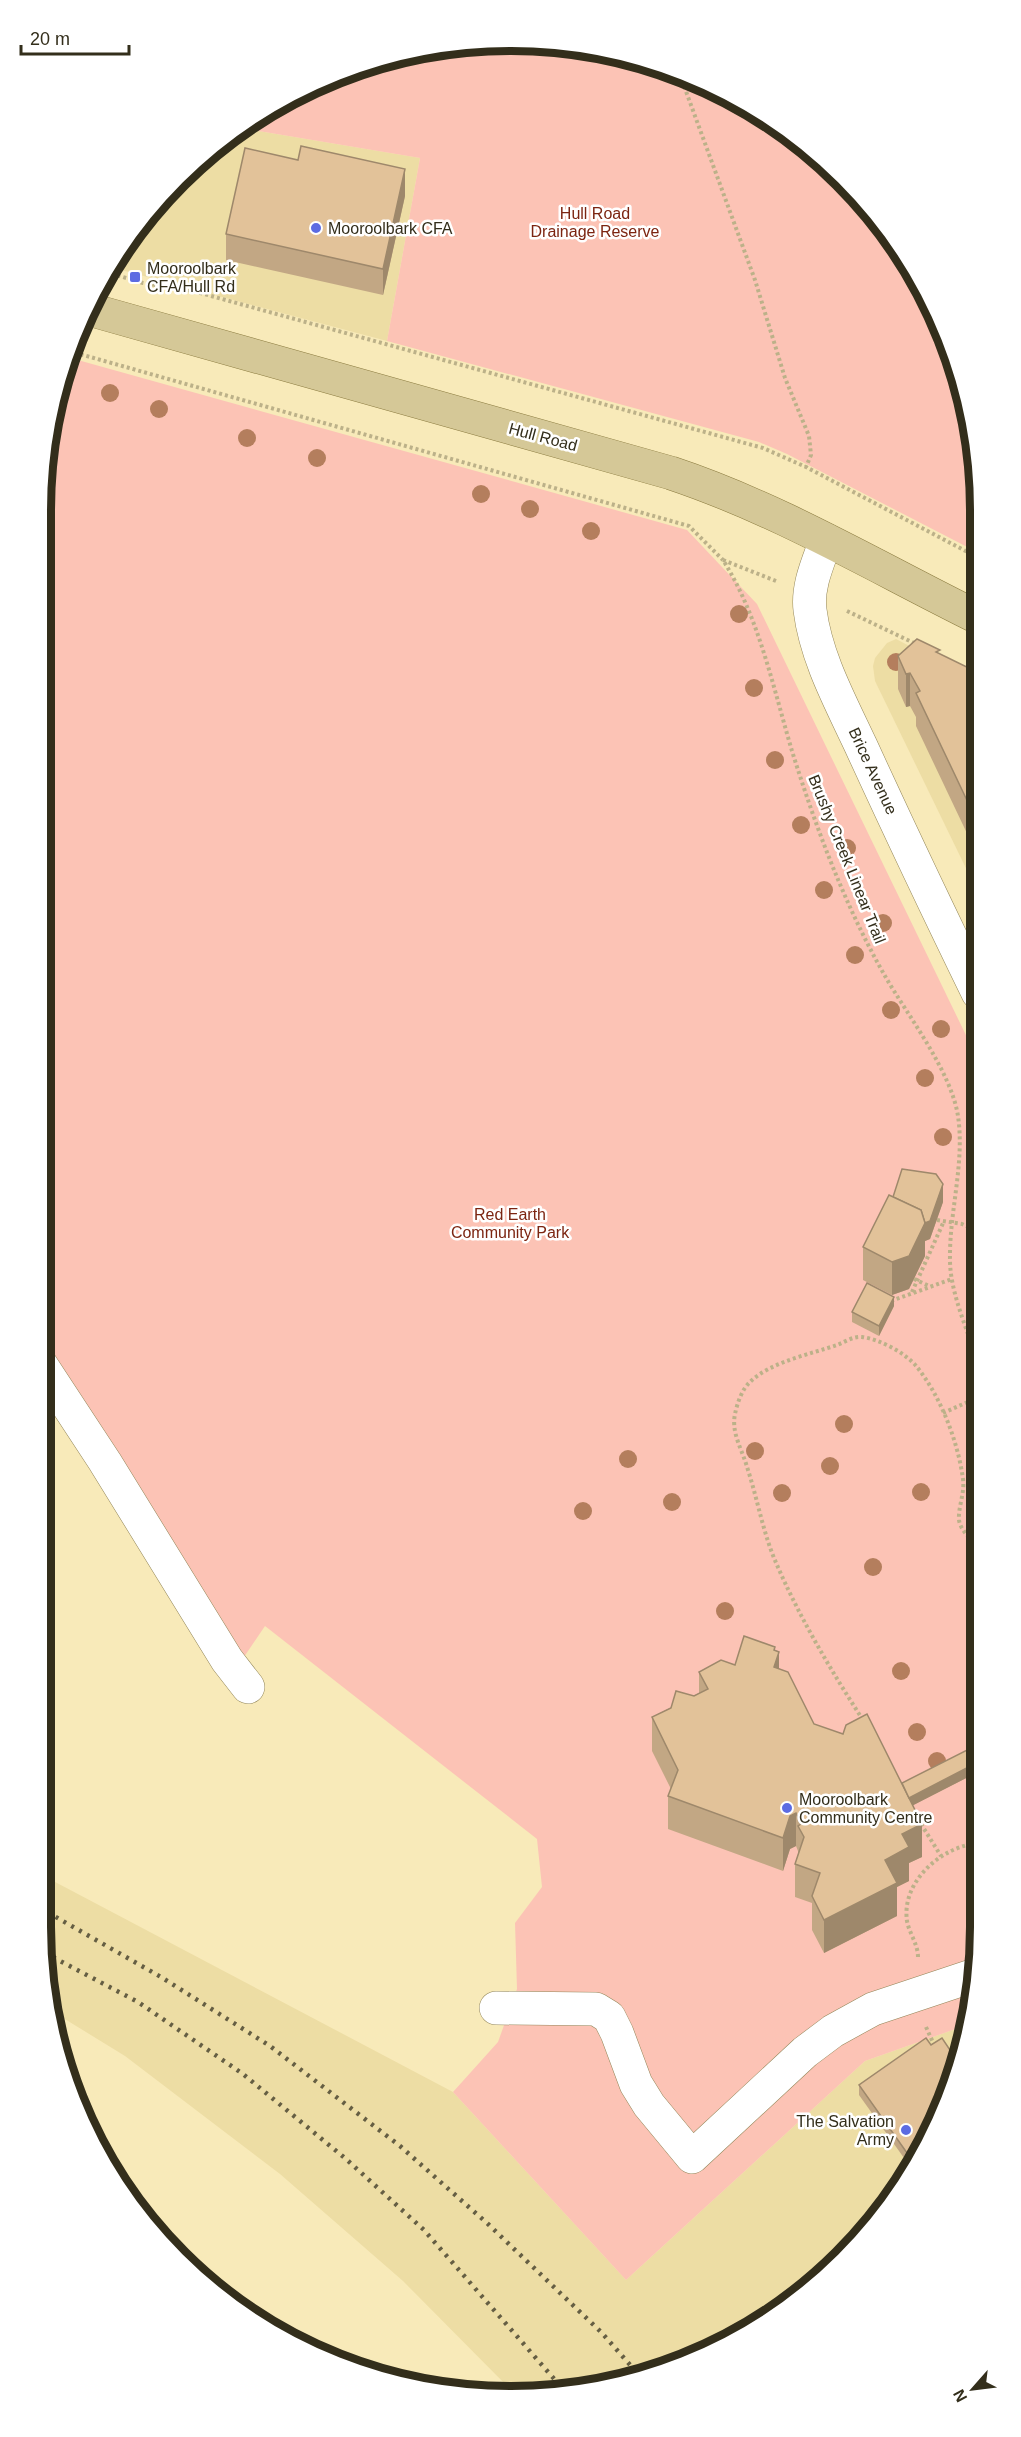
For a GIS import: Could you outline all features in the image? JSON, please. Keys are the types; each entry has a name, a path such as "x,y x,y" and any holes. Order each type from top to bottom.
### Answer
{"main road":[{"name":"Hull Road","path":"96,311 671,473 734,495 970,613"}],"street":[{"name":"Brice Avenue","path":"826,540 809,595 818,644 834,688 970,976"},
{"path":"51,1380 105,1461 227,1660 248,1687"},
{"path":"496,2007 596,2009 609,2017 636,2084 649,2105 692,2157 805,2052 833,2031 873,2009 967,1978"}],"path":[{"path":"684,85 755,280 785,378 809,436 811,455 806,466"},
{"path":"116,275 142,283 193,291 763,448 806,466 970,553"},
{"path":"79,354 689,526 723,560 751,571"},
{"name":"Brushy Creek Linear Trail","path":"723,560 749,610 801,781 852,910 872,952 948,1083 954,1100 959,1135 949,1262 970,1336"},
{"path":"882,627 916,644"},
{"path":"937,1220 970,1226"},
{"path":"912,1293 944,1221"},
{"path":"888,1303 952,1279"},
{"path":"916,1280 929,1287"},
{"path":"871,1339 875,1331"},
{"path":"869,1730 806,1624 774,1557 759,1515 747,1466 734,1430 740,1399 747,1384 754,1378 801,1356 860,1336 871,1339 906,1357 917,1366 943,1413 952,1436 963,1481 959,1521 970,1539"},
{"path":"943,1413 970,1401"},
{"path":"918,1819 941,1856"},
{"path":"915,1995 906,1966 918,1957 907,1921 911,1894 930,1864 956,1848 970,1845"},
{"path":"929,2037 937,2051"}],"shaded area":[{"path":"252,130 420,158 387,341 120,270 128,255 165,208 208,165"},
{"path":"896,639 970,677 970,877 875,681 873,666 875,658 887,643"},
{"path":"51,1880 453,2092 626,2280 865,2061 958,2028 946,2074 935,2102 923,2130 893,2182 856,2229 813,2272 766,2309 714,2339 686,2351 658,2362 600,2377 541,2385 507,2386 403,2281 280,2174 125,2056 60,2016 52,1957"}],"green space":[{"name":"Hull Road Drainage Reserve","path":"510,51 570,55 658,75 714,98 766,128 813,165 856,208 893,255 923,307 946,363 961,421 969,480 970,548 787,454 759,442 387,341 420,158 252,130 307,98 363,75 451,55"},
{"name":"Red Earth Community Park","path":"76,360 687,530 757,604 970,1043 970,1927 966,1986 958,2028 865,2061 626,2280 453,2092 498,2042 517,1989 515,1923 542,1887 537,1839 265,1626 229,1679 51,1403 51,510 52,480 60,421"}],"building":[{"name":"Mooroolbark CFA","path":"301,146 405,169 383,269 226,234 245,148 298,160"},
{"path":"917,639 940,650 936,652 970,669 970,807 916,693 920,691 910,673 906,674 898,656"},
{"path":"902,1169 936,1174 943,1184 930,1221 925,1223 921,1210 893,1197"},
{"path":"889,1195 921,1210 925,1223 909,1256 892,1262 863,1247"},
{"path":"867,1283 894,1297 879,1326 852,1312"},
{"name":"Mooroolbark Community Centre","path":"744,1636 775,1647 774,1650 779,1652 774,1667 788,1672 814,1724 843,1734 846,1725 867,1714 922,1824 902,1834 909,1847 885,1860 897,1883 824,1920 812,1896 820,1873 795,1864 804,1837 798,1826 801,1824 796,1813 790,1816 783,1838 668,1796 678,1770 652,1717 671,1708 676,1691 694,1696 708,1689 699,1672 721,1660 735,1665"},
{"path":"970,1749 970,1766 909,1798 902,1783"},
{"name":"The Salvation Army","path":"926,2038 931,2045 942,2038 952,2053 935,2102 909,2155 859,2085"}],"railway":[{"path":"51,1914 161,1977 270,2046 400,2146 488,2224 601,2332 633,2369"},
{"path":"52,1957 138,2002 243,2074 346,2159 424,2230 558,2383"}],"place":[{"name":"Mooroolbark CFA","path":"316,228"},
{"name":"Mooroolbark CFA/Hull Rd","path":"135,277"},
{"name":"Mooroolbark Community Centre","path":"787,1808"},
{"name":"The Salvation Army","path":"906,2130"}]}
